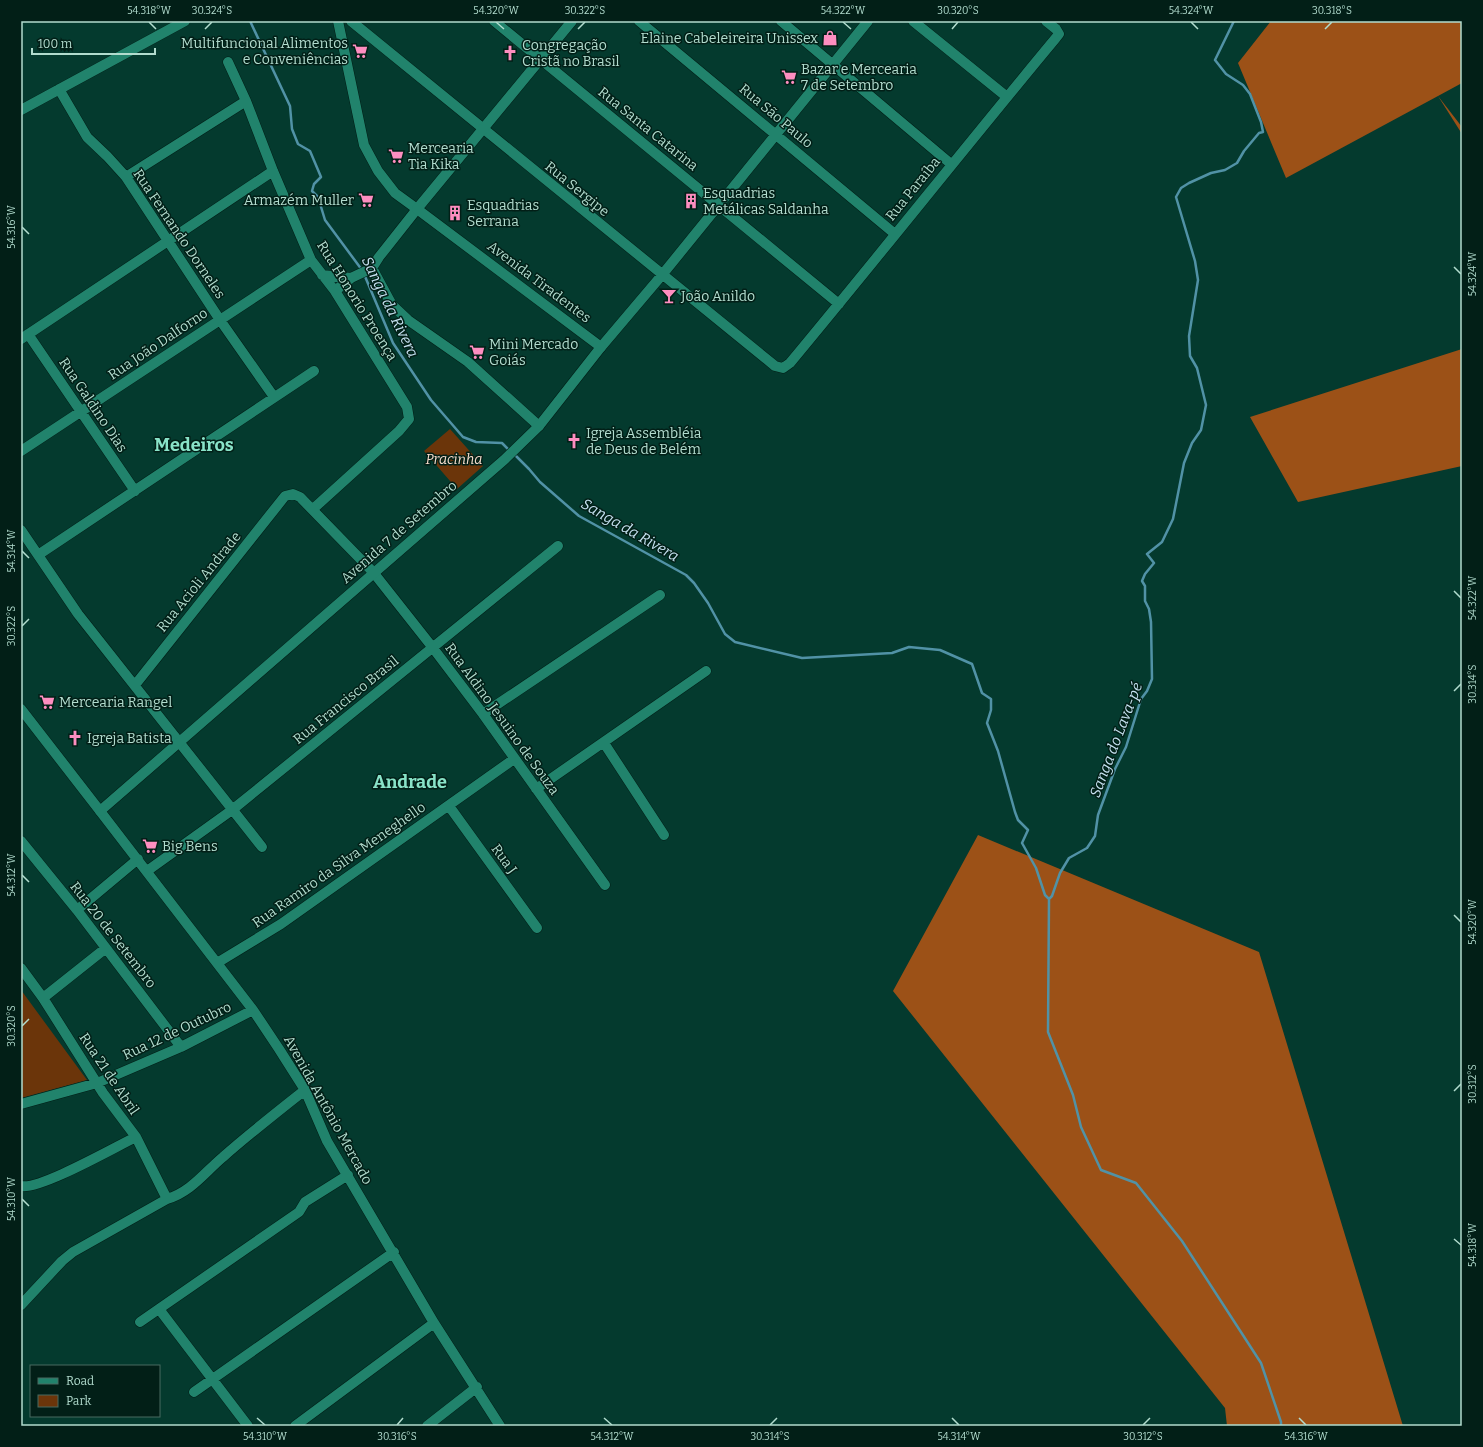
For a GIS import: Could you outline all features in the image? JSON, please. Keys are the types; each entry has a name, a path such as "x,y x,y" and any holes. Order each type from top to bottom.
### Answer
{"street":[{"path":"21,110 185,21"},
{"name":"Avenida Tiradentes","path":"338,21 364,145 378,171 395,193 601,347"},
{"name":"Rua Sergipe","path":"351,21 483,130 775,366 783,368 790,363"},
{"name":"Rua Santa Catarina","path":"494,21 839,304"},
{"path":"335,291 351,278 369,269 572,21"},
{"name":"Rua São Paulo","path":"639,21 895,234"},
{"path":"781,21 834,64 951,164"},
{"name":"Avenida 7 de Setembro","path":"100,811 504,460 539,426 601,347 720,205 868,21"},
{"path":"913,21 1007,97"},
{"name":"Rua Paraíba","path":"790,363 951,164 1059,34 1056,29 1046,21"},
{"name":"Rua Honorio Proença","path":"228,62 246,101 311,260 335,291 407,407 409,419 399,432 313,509"},
{"name":"Rua Fernando Dorneles","path":"59,89 87,137 126,177 220,320 274,397"},
{"path":"126,177 246,101"},
{"path":"25,336 274,171"},
{"name":"Rua João Dalforno","path":"21,451 81,413 311,260"},
{"path":"369,269 392,305 408,320 468,362 539,426"},
{"path":"322,275 351,278"},
{"name":"Rua Galdino Dias","path":"25,336 135,491"},
{"path":"38,555 314,371"},
{"name":"Rua Aldino Jesuino de Souza","path":"286,496 293,494 300,496 374,572 483,714 605,885"},
{"name":"Rua Acioli Andrade","path":"135,685 286,496"},
{"path":"21,530 78,614 262,847"},
{"name":"Rua Francisco Brasil","path":"147,871 232,810 558,546"},
{"path":"483,714 660,595"},
{"path":"536,789 706,671"},
{"name":"Avenida Antônio Mercado","path":"21,709 253,1010 305,1090 327,1141 394,1252 434,1323 477,1387 500,1426"},
{"path":"604,743 664,835"},
{"name":"Rua Ramiro da Silva Meneghello","path":"217,963 281,924 514,759"},
{"name":"Rua J","path":"449,806 537,928"},
{"name":"Rua 20 de Setembro","path":"21,841 77,910 181,1047"},
{"path":"77,910 138,859"},
{"path":"43,998 106,948"},
{"name":"Rua 21 de Abril","path":"21,968 43,998 97,1083 136,1137 167,1199"},
{"name":"Rua 12 de Outubro","path":"21,1104 97,1083 181,1047 253,1010"},
{"path":"22,1301 73,1252 167,1199 179,1196 194,1185 227,1153 305,1090"},
{"path":"21,1186 25,1187 43,1182 136,1137"},
{"path":"140,1322 299,1212 305,1202 348,1175"},
{"path":"194,1392 394,1252"},
{"path":"159,1309 248,1426"},
{"path":"295,1426 434,1323"},
{"path":"427,1426 477,1387"}],"green space":[{"name":"Pracinha","path":"450,429 483,466 457,489 424,451"},
{"path":"21,990 87,1080 21,1098"}],"shaded area":[{"path":"1271,21 1462,21 1462,83 1286,178 1238,63"},
{"path":"1438,96 1462,127 1462,134"},
{"path":"1462,349 1462,466 1298,502 1250,417"},
{"path":"978,835 1259,952 1403,1426 1227,1426 1225,1408 893,991"}],"waterway":[{"name":"Sanga da Rivera","path":"250,21 290,106 292,129 298,144 310,151 321,177 314,184 312,191 318,197 325,220 362,270"},
{"name":"Sanga do Lava-pé","path":"1049,899 1052,896 1060,873 1069,858 1087,848 1095,836 1098,815 1115,769 1126,747 1141,699 1147,691 1152,679 1151,622 1149,609 1145,601 1145,586 1142,581 1145,574 1154,563 1147,554 1162,542 1173,519 1184,463 1192,443 1201,430 1206,405 1197,368 1190,356 1189,336 1198,280 1195,261 1176,197 1181,188 1189,183 1211,173 1225,170 1237,163 1244,151 1259,133 1263,132 1261,122 1250,94 1243,85 1226,74 1215,60 1234,21"},
{"name":"Sanga da Rivera","path":"364,274 393,343 431,400 463,437 476,442 502,443 510,451"},
{"name":"Sanga da Rivera","path":"514,454 540,482 579,516 686,575 694,583 708,603 725,634 735,642 802,658 892,653 909,647 940,650 972,664 982,693 991,699 991,710 987,723 998,751 1018,820 1028,830 1022,843 1036,868 1045,895 1049,899"},
{"path":"1049,899 1048,1032 1073,1095 1081,1127 1101,1170 1136,1183 1182,1241 1261,1363 1281,1422 1281,1426"}],"place":[{"name":"Elaine Cabeleireira Unissex","path":"830,38"},
{"name":"Multifuncional Alimentos e Conveniências","path":"360,51"},
{"name":"Congregação Cristã no Brasil","path":"510,53"},
{"name":"Bazar e Mercearia 7 de Setembro","path":"789,77"},
{"name":"Mercearia Tia Kika","path":"396,156"},
{"name":"Armazém Muller","path":"366,200"},
{"name":"Esquadrias Metálicas Saldanha","path":"691,201"},
{"name":"Esquadrias Serrana","path":"455,213"},
{"name":"João Anildo","path":"669,296"},
{"name":"Mini Mercado Goiás","path":"477,352"},
{"name":"Igreja Assembléia de Deus de Belém","path":"574,441"},
{"name":"Mercearia Rangel","path":"47,702"},
{"name":"Igreja Batista","path":"75,738"},
{"name":"Big Bens","path":"150,846"}],"district":[{"name":"Medeiros","path":"194,445"},
{"name":"Andrade","path":"410,782"}]}
